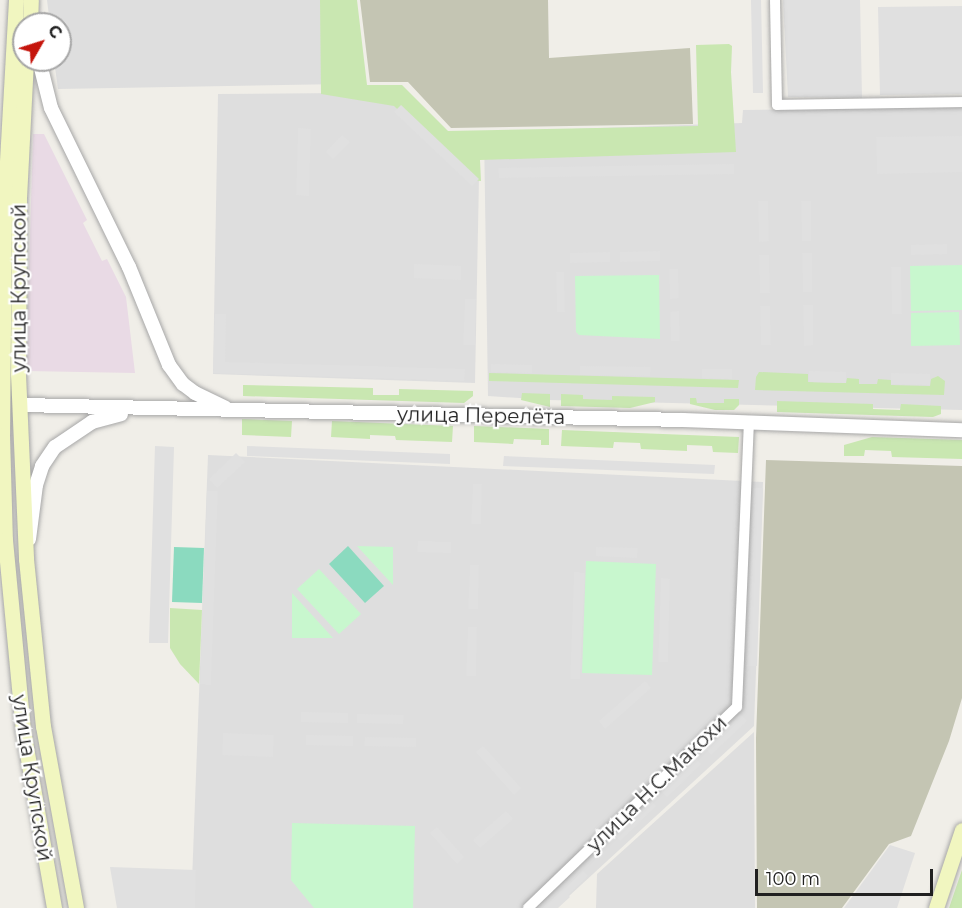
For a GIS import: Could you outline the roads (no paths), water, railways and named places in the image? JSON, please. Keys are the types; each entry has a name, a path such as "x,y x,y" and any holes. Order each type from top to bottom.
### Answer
{"main road":[{"name":"улица Крупской","path":"16,0 5,103 2,498 8,594 23,730 54,908"},
{"name":"улица Крупской","path":"25,72 19,196 18,374 22,405 26,559 43,726 76,908"},
{"name":"улица Перелёта","path":"1,405 22,405"},
{"path":"936,908 962,830"}],"street":[{"path":"776,0 777,105 962,102"},
{"path":"42,72 51,108 129,267 169,365 183,384 195,393 234,411"},
{"name":"улица Перелёта","path":"22,405 145,410 672,420 962,430"},
{"path":"26,559 36,484 42,466 55,447 92,422 145,410"},
{"name":"улица Н.С.Макохи","path":"528,908 737,707 748,424"}]}
